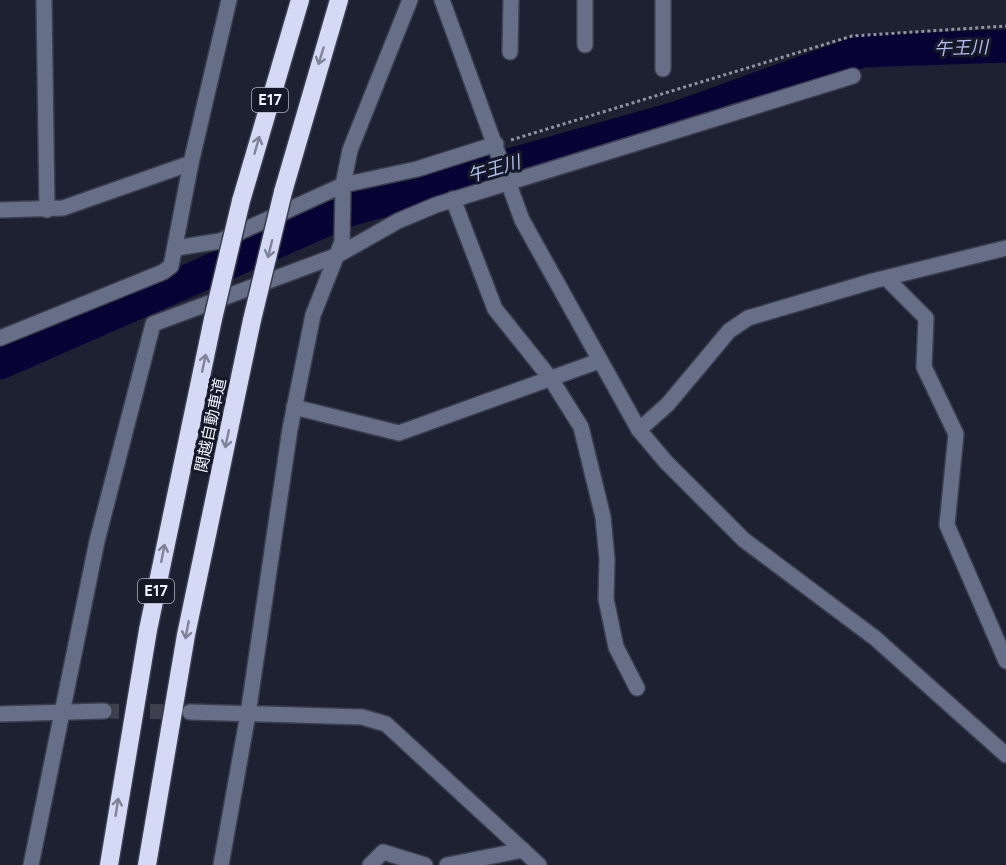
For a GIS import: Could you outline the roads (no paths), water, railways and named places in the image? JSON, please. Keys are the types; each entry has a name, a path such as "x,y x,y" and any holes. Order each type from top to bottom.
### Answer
{"highway":[{"name":"関越自動車道","path":"109,865 148,630 213,319 241,201 300,0"},
{"name":"関越自動車道","path":"147,865 188,624 252,320 283,192 339,0"}],"street":[{"path":"44,0 47,210"},
{"path":"0,338 163,272 171,266 191,163 229,0"},
{"path":"224,863 294,407 313,315 340,249 343,188 350,150 410,0"},
{"path":"442,0 522,220 599,362 639,430 666,462 744,540 875,638 1006,756"},
{"path":"510,0 510,52"},
{"path":"585,0 585,45"},
{"path":"663,0 663,69"},
{"path":"31,865 97,541 153,324 340,249 398,221 508,180 853,76"},
{"path":"176,248 220,241 343,188 497,148"},
{"path":"0,210 47,210 78,204 191,163"},
{"path":"453,200 495,309 551,379 581,427 603,517 607,558 606,599 616,647 637,688"},
{"path":"639,430 668,404 737,323 886,278 1006,248"},
{"path":"886,278 926,318 924,367 956,434 947,525 1006,661"},
{"path":"294,407 399,433 599,362"},
{"path":"0,714 104,711"},
{"path":"190,712 362,717 386,723 539,865"},
{"path":"447,865 523,850"},
{"path":"370,865 383,852 425,865"}],"waterway":[{"name":"午王川","path":"0,363 349,210 676,118 862,51 1006,46"}],"tunnel":[{"path":"104,711 182,712"}]}
